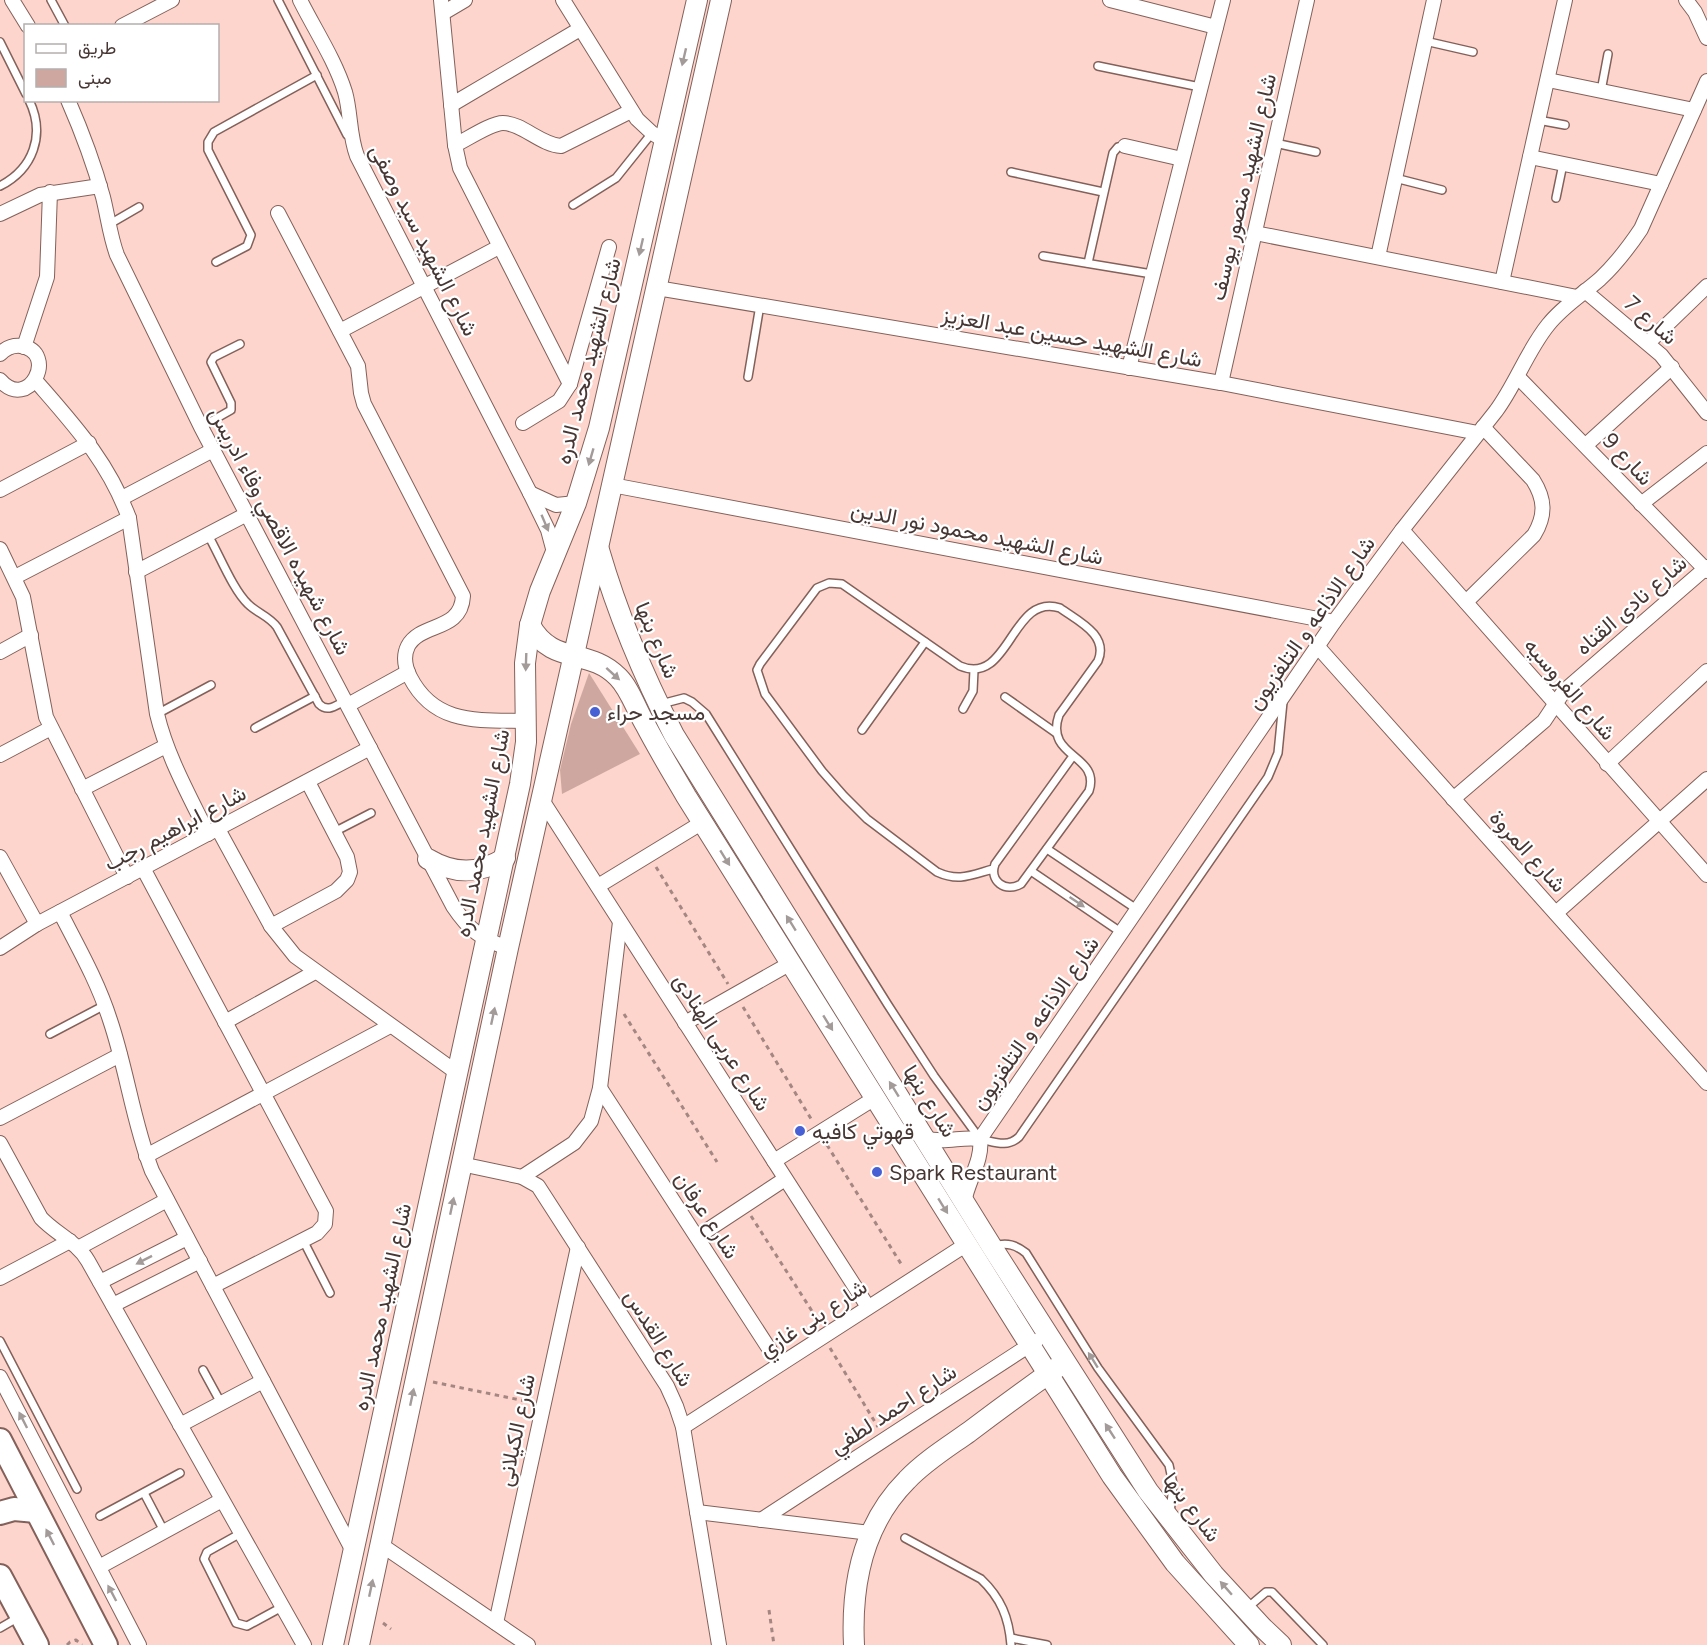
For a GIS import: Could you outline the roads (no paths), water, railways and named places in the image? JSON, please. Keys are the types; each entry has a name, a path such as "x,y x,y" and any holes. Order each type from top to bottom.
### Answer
{"main road":[{"name":"شارع الشهيد محمد الدره","path":"333,1645 524,763 527,722 525,663 530,625 540,591 576,502 598,428 658,137 697,0"},
{"path":"359,1645 508,948 721,0"},
{"path":"598,428 624,433"},
{"name":"شارع بنها","path":"598,546 618,611 658,705 692,764 924,1138 1065,1362 1170,1520 1245,1610 1281,1645"},
{"name":"شارع بنها","path":"530,625 537,637 548,646 560,653 602,664 624,684 654,741 703,822 1112,1476 1153,1535 1198,1591 1249,1645"},
{"path":"429,859 447,868 467,872 487,868 505,858"},
{"path":"854,1645 853,1611 856,1582 870,1533 892,1497 922,1466 1065,1362"},
{"path":"0,1440 6,1472 36,1511 105,1645"},
{"path":"0,1513 14,1509 36,1511"},
{"path":"0,1576 36,1645"}],"street":[{"path":"12,0 27,24"},
{"path":"465,0 442,6 455,145 464,178 570,384"},
{"path":"563,0 631,111 658,137"},
{"path":"1110,0 1136,3 1216,27"},
{"path":"1129,368 1223,0"},
{"name":"شارع الشهيد منصور يوسف","path":"1221,383 1307,0"},
{"path":"1378,257 1434,0"},
{"path":"1502,282 1565,0"},
{"path":"1686,0 1695,12 1707,38"},
{"path":"126,24 165,2"},
{"name":"شارع الشهيد سيد وصفى","path":"305,2 344,89 353,145 530,493 548,530 555,556"},
{"path":"451,105 580,29"},
{"path":"1548,80 1694,110"},
{"name":"شارع الاذاعه و التلفزيون","path":"964,1202 980,1154 980,1139 1334,622 1402,530 1508,395 1536,341 1548,325 1610,269 1632,243 1641,229 1707,81"},
{"name":"شارع شهيده الاقصي وفاء ادريس","path":"69,102 100,186 111,241 201,427 460,916 487,941 508,948"},
{"path":"455,145 501,123 561,146 631,111"},
{"path":"1125,146 1182,159"},
{"path":"1530,157 1661,184"},
{"path":"0,214 50,192 100,186"},
{"path":"24,346 44,291 48,270 50,192"},
{"path":"279,213 358,366 364,404 463,596 462,604 454,618 413,639 408,646 405,655 408,672 417,691 450,715 476,720 527,722"},
{"path":"1255,233 1502,282 1581,294"},
{"path":"340,331 499,247"},
{"path":"523,423 559,401 570,384 609,247"},
{"path":"1648,344 1707,286"},
{"name":"شارع الشهيد حسين عبد العزيز","path":"657,288 1221,383 1481,430"},
{"name":"شارع 7","path":"1581,294 1648,344 1672,367 1707,413"},
{"path":"0,354 10,347 24,346 38,361 38,374 31,385 19,390 2,386"},
{"path":"1586,445 1672,367"},
{"name":"شارع 9","path":"1518,377 1706,569"},
{"path":"35,380 102,460 122,498 129,518 157,714 166,746 213,831 286,947 315,972 456,1072"},
{"path":"1466,602 1534,535 1543,513 1539,490 1533,480 1481,430"},
{"path":"0,490 88,443"},
{"path":"122,498 213,450"},
{"path":"1641,504 1707,453"},
{"name":"شارع الشهيد محمود نور الدين","path":"612,485 1334,622"},
{"path":"530,493 556,505 570,505 576,502"},
{"path":"136,572 247,514"},
{"path":"15,576 129,518"},
{"name":"شارع الفروسيه","path":"1402,530 1707,875"},
{"path":"0,549 15,576 23,597 43,706 51,728 127,877"},
{"name":"شارع نادى القناه","path":"1453,799 1544,721 1564,691 1706,569"},
{"path":"0,652 31,635"},
{"name":"شارع المروة","path":"1318,647 1707,1083"},
{"path":"1607,764 1707,671"},
{"path":"346,703 408,672"},
{"path":"0,755 51,728"},
{"path":"82,789 166,746"},
{"name":"شارع ابراهيم رجب","path":"0,948 37,924 370,748"},
{"path":"1556,913 1707,779"},
{"path":"271,926 336,891 347,880 349,864 308,782"},
{"name":"شارع عربى الهنادى","path":"542,800 868,1307"},
{"path":"597,886 703,822"},
{"path":"0,857 37,924"},
{"path":"143,868 326,1211 325,1224 322,1229 213,1286"},
{"path":"60,912 105,1005 146,1156 167,1200 354,1553"},
{"path":"522,1177 568,1148 580,1138 591,1121 600,1088 620,922"},
{"path":"685,1023 790,963"},
{"path":"225,1022 315,972"},
{"path":"146,1156 390,1026"},
{"path":"0,1118 120,1055"},
{"name":"شارع عرفان","path":"600,1088 779,1364"},
{"path":"774,1161 875,1098"},
{"path":"924,1138 947,1142 969,1138 980,1139"},
{"path":"0,1143 41,1218 74,1244 100,1282 304,1645"},
{"name":"شارع القدس","path":"461,1164 522,1177 534,1183 542,1191 667,1386 682,1427 719,1645"},
{"path":"697,1237 786,1179"},
{"path":"0,1278 167,1200"},
{"path":"100,1282 187,1238"},
{"name":"شارع بنى غازي","path":"682,1427 967,1244"},
{"name":"شارع الكيلانى","path":"496,1623 578,1247"},
{"path":"113,1305 200,1261"},
{"name":"شارع احمد لطفي","path":"761,1520 1047,1334"},
{"path":"0,1377 140,1645"},
{"path":"180,1425 263,1381"},
{"path":"99,1567 222,1500"},
{"path":"697,1512 870,1533"},
{"path":"381,1544 528,1645"}],"lane":[{"path":"51,0 64,24"},
{"path":"278,0 353,145"},
{"path":"1425,41 1473,52"},
{"path":"0,42 24,90"},
{"path":"1601,91 1608,54"},
{"path":"1098,66 1200,87"},
{"path":"216,262 247,246 251,235 208,150 209,138 214,132 316,75"},
{"path":"0,186 20,172 29,162 34,150 37,123 30,102"},
{"path":"1538,120 1564,125"},
{"path":"573,205 616,178 658,137"},
{"path":"1275,143 1316,152"},
{"path":"1088,263 1113,153 1118,147 1125,146"},
{"path":"1556,198 1563,164"},
{"path":"1011,172 1103,192"},
{"path":"1395,178 1442,190"},
{"path":"108,225 139,207"},
{"path":"1043,256 1152,274"},
{"path":"747,377 760,305"},
{"path":"201,427 231,410 231,403 211,362 214,357 240,344"},
{"path":"208,535 242,597 253,609 273,621 277,627 319,704 326,709 346,703"},
{"path":"993,869 960,878 948,877 937,872 867,819 822,771 765,694 757,670 817,588 829,583 842,584 960,666 974,670 988,666 1029,614 1041,607 1060,608 1093,633 1098,639 1101,654 1059,715 1056,733 1059,742 1085,765 1089,771 1091,785 1089,791 1021,884 1010,888 1000,884 994,875 995,864 1073,756"},
{"path":"862,730 925,642"},
{"path":"963,709 974,691 974,670"},
{"path":"157,714 211,686"},
{"path":"255,728 315,696"},
{"path":"1005,697 1056,733"},
{"path":"658,705 684,698 706,714 934,1076 980,1139 1004,1144 1014,1142 1019,1137 1268,777 1278,753 1284,697"},
{"path":"334,832 371,813"},
{"path":"1047,849 1138,910"},
{"path":"1031,871 1122,933"},
{"path":"50,1034 105,1005"},
{"path":"303,1240 330,1293"},
{"path":"992,1247 1009,1244 1026,1253 1098,1368 1169,1465 1173,1484 1170,1520"},
{"path":"0,1341 77,1489"},
{"path":"203,1370 221,1403"},
{"path":"100,1516 180,1473"},
{"path":"144,1493 164,1531"},
{"path":"241,1533 207,1552 204,1559 236,1623 247,1626 282,1606"},
{"path":"905,1538 981,1579 990,1588 1004,1611 1009,1622 1011,1642 1047,1645"},
{"path":"1245,1610 1266,1592 1272,1592 1323,1645"},
{"path":"0,1628 21,1616"}],"place":[{"name":"مسجد حراء","path":"595,712"},
{"name":"قهوتي كافيه","path":"800,1131"},
{"name":"Spark Restaurant","path":"877,1172"}]}
